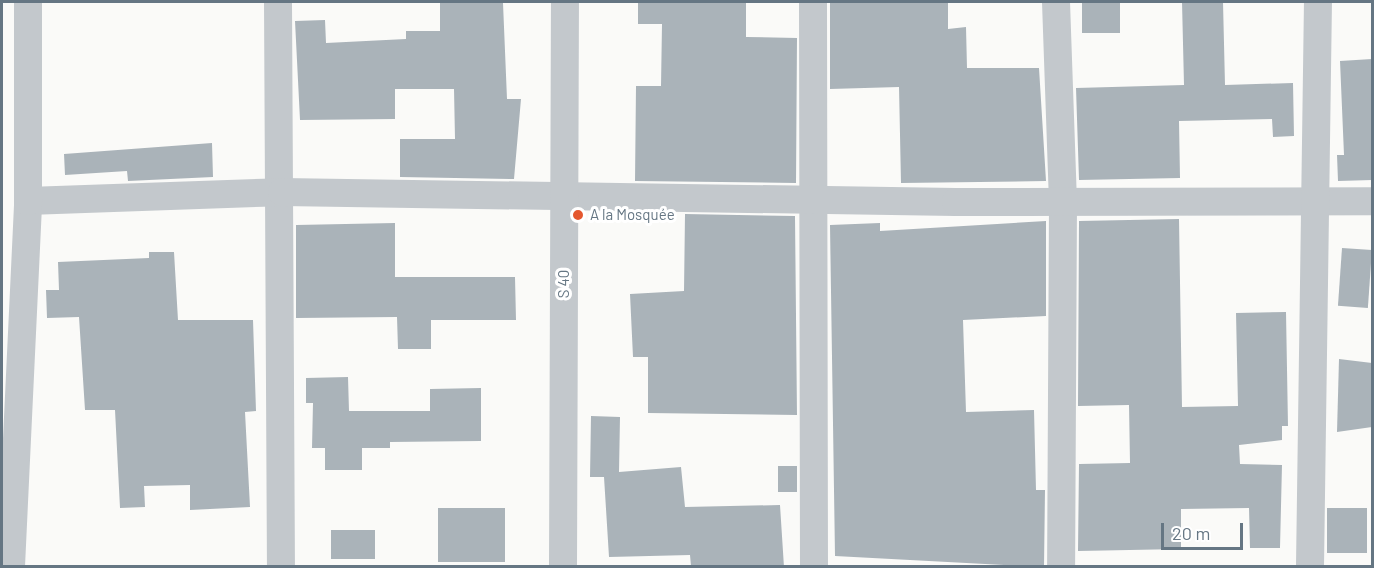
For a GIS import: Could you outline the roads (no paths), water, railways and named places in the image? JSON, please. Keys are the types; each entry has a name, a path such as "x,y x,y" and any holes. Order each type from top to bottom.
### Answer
{"street":[{"path":"11,567 28,201 28,2"},
{"path":"278,2 282,192 281,567"},
{"name":"S 40","path":"563,567 565,2"},
{"path":"813,2 814,567"},
{"path":"1056,2 1063,203 1061,567"},
{"path":"1310,567 1317,201 1318,2"},
{"path":"28,201 282,192 564,194 1063,203 1372,201"}],"place":[{"name":"A la Mosquée","path":"578,215"}]}
